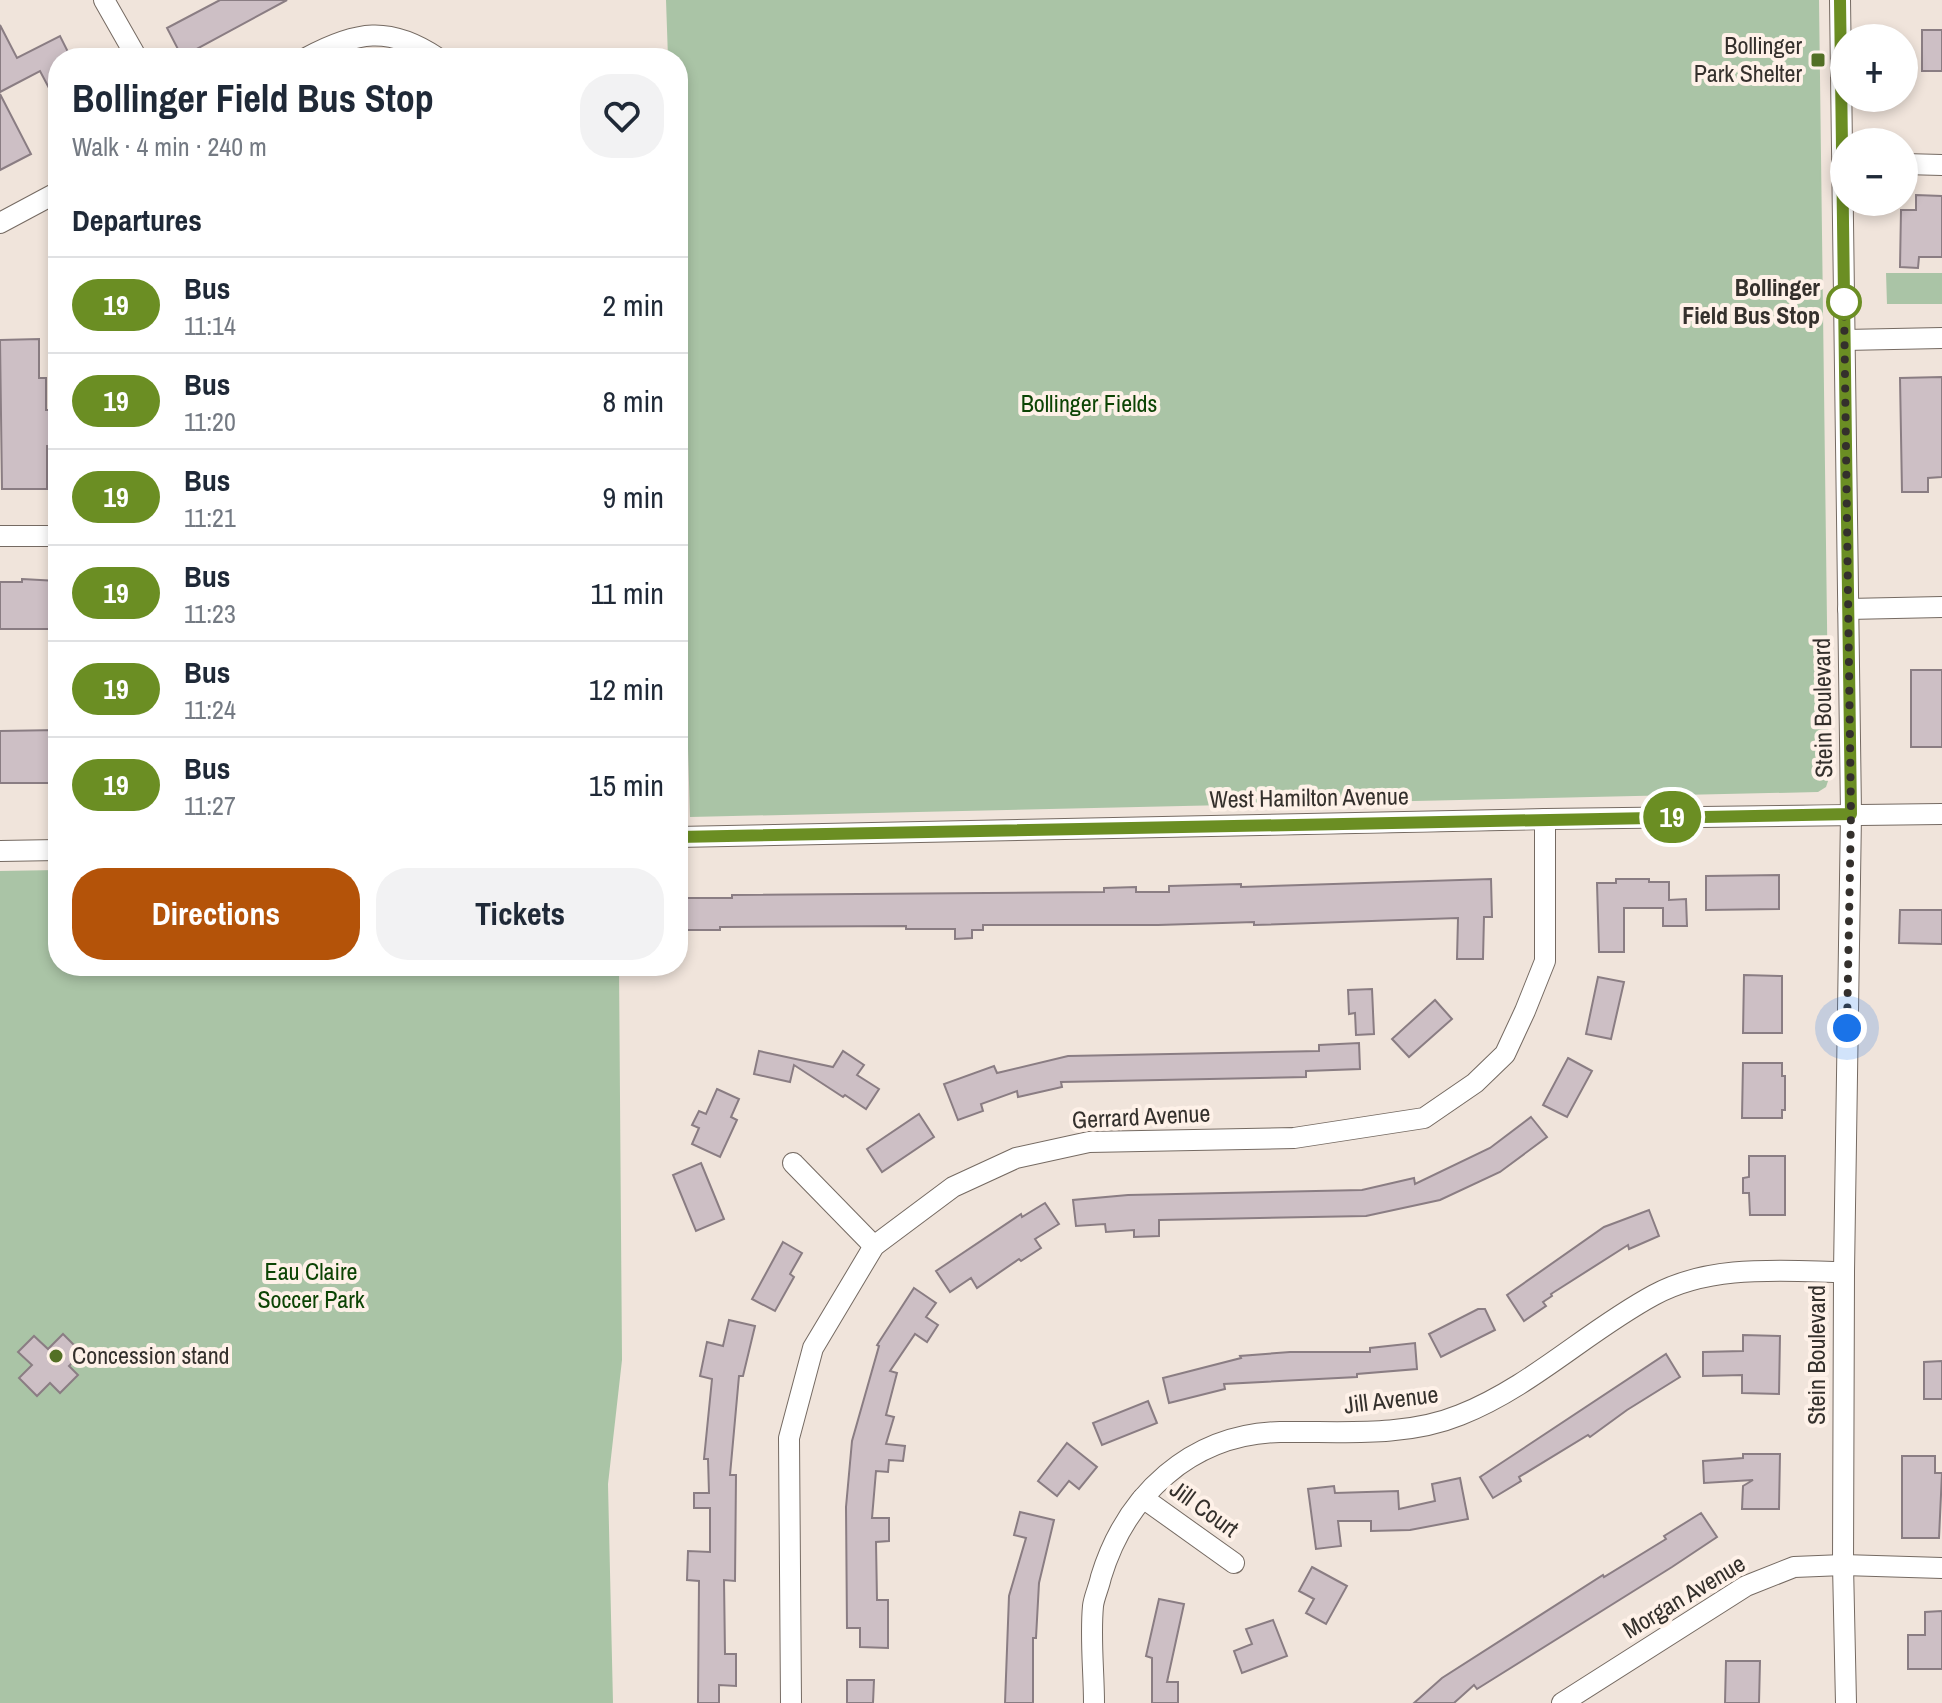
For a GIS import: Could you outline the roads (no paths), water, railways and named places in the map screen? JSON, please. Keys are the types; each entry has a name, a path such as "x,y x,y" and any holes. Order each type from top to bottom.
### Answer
{"street":[{"path":"104,0 131,48"},
{"name":"Stein Boulevard","path":"1840,0 1842,128"},
{"path":"328,48 354,36 380,34 414,42 423,48"},
{"path":"1918,164 1942,165"},
{"path":"0,223 48,197"},
{"name":"Stein Boulevard","path":"1844,216 1851,814 1844,1272 1846,1703"},
{"path":"1845,340 1942,338"},
{"path":"0,536 48,536"},
{"path":"1848,609 1942,607"},
{"name":"West Hamilton Avenue","path":"688,837 1942,814"},
{"name":"Gerrard Avenue","path":"791,1703 789,1438 813,1348 874,1246 953,1187 1016,1158 1089,1142 1294,1138 1424,1118 1475,1083 1505,1054 1525,1011 1545,961 1545,819"},
{"path":"0,851 48,850"},
{"path":"793,1163 874,1246"},
{"name":"Jill Avenue","path":"1094,1703 1093,1605 1110,1549 1125,1521 1143,1498 1183,1460 1234,1440 1277,1432 1403,1429 1455,1417 1499,1399 1655,1294 1708,1276 1760,1270 1844,1272"},
{"name":"Jill Court","path":"1143,1498 1234,1563"},
{"name":"Morgan Avenue","path":"1562,1703 1746,1586 1794,1567 1942,1568"}],"place":[{"name":"Bollinger Park Shelter","path":"1818,60"},
{"name":"Bollinger Field Bus Stop","path":"1844,302"},
{"name":"Concession stand","path":"56,1356"}],"park label":[{"name":"Bollinger Fields","path":"1089,404"},
{"name":"Eau Claire Soccer Park","path":"311,1286"}]}
